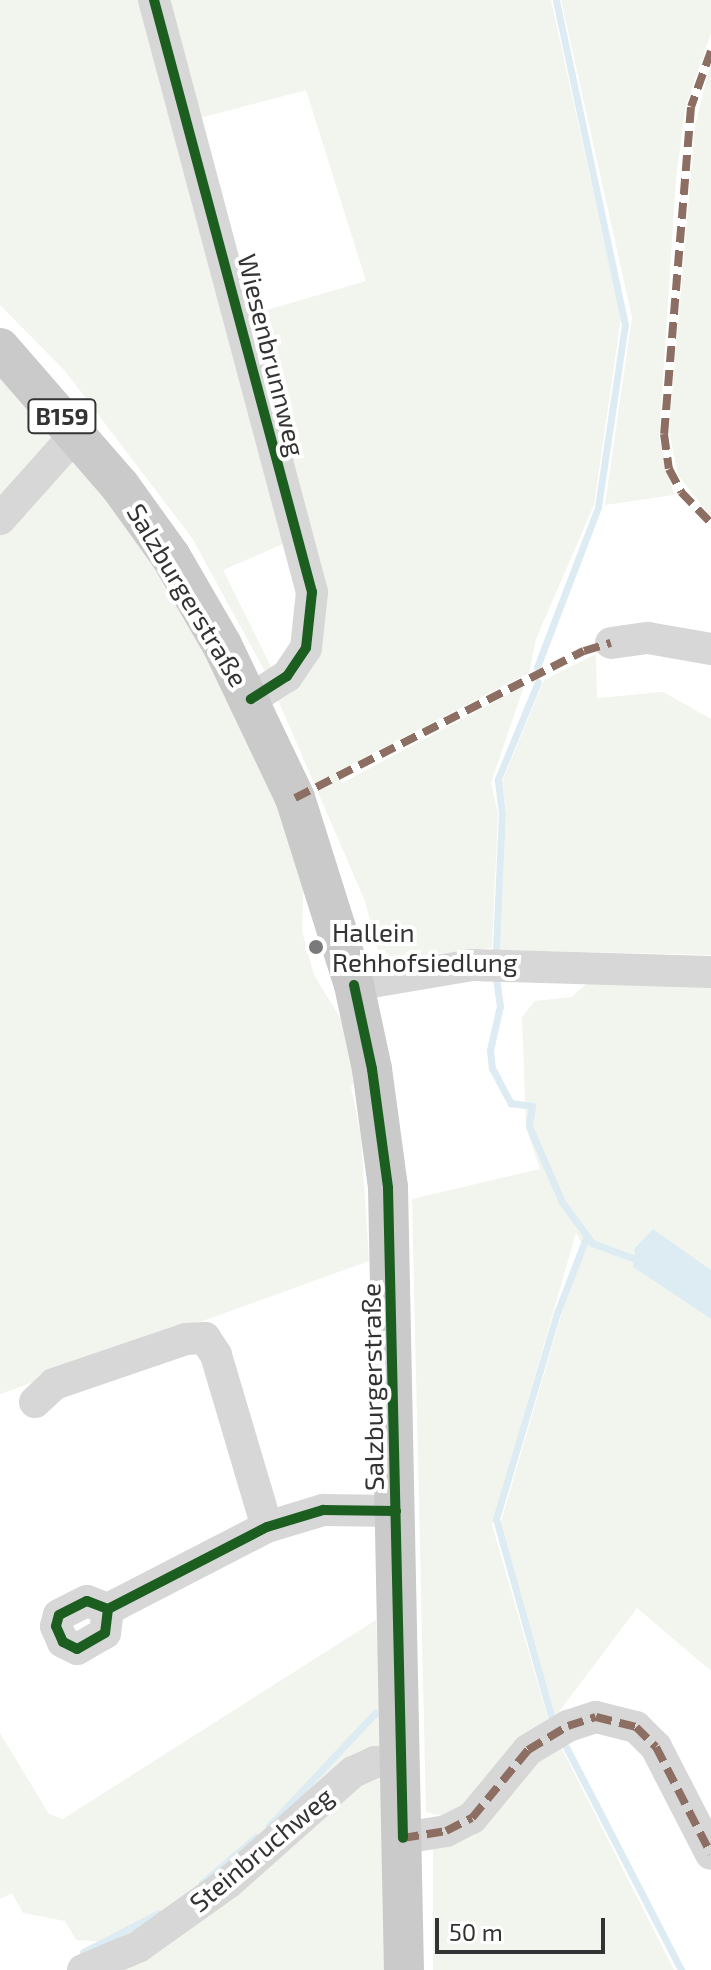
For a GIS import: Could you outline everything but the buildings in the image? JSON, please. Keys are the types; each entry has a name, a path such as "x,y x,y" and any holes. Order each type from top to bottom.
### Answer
{"main road":[{"name":"Salzburgerstraße","path":"0,348 77,433 171,557 251,699 295,798 354,985 380,1111 388,1188 382,1511 390,1761 403,1838 404,1970"}],"street":[{"name":"Wiesenbrunnweg","path":"154,0 312,592 306,648 287,676 251,699"},
{"path":"0,519 77,433"},
{"path":"611,643 648,638 711,649"},
{"path":"354,985 472,965 711,972"},
{"path":"35,1402 54,1384 186,1339 205,1338 216,1355 267,1527"},
{"path":"108,1609 267,1527 323,1510 382,1511"},
{"path":"403,1838 446,1831 472,1818 508,1769 558,1731 596,1717 636,1727 656,1747 711,1854"},
{"name":"Steinbruchweg","path":"83,1970 138,1947 218,1890 331,1789 390,1761"}],"shaded area":[{"path":"0,0 147,0 292,540 223,570 276,677 268,677 192,538 65,371 0,305"},
{"path":"159,0 551,0 621,318 594,505 536,639 529,673 338,771 342,783 524,686 491,783 498,813 492,948 396,958 378,951 365,901 278,700 313,640 250,315 366,281 306,90 196,119"},
{"path":"561,0 711,0 711,33 685,109 676,180 659,438 674,495 605,505 632,317"},
{"path":"711,62 711,517 678,475 669,431 695,126"},
{"path":"0,367 58,437 0,510"},
{"path":"69,456 100,480 228,683 304,873 302,931 314,975 350,1034 361,1071 351,1087 361,1136 369,1261 0,1394 0,529"},
{"path":"596,654 597,698 663,692 711,719 711,955 500,950 506,812 502,782 544,680"},
{"path":"711,979 711,1270 653,1229 633,1267 711,1319 711,1671 637,1608 555,1717 500,1525 582,1244 576,1233 492,1525 549,1722 465,1808 442,1816 426,1812 412,1199 540,1169 526,1127 522,1017 535,1001 572,997 586,984"},
{"path":"653,1229 711,1270 711,1319 633,1267 635,1248"},
{"path":"376,1620 382,1749 343,1759 256,1843 172,1908 107,1942 76,1940 65,1921 23,1913 12,1893 0,1899 0,1733 49,1814 63,1819"},
{"path":"558,1741 674,1970 433,1970 433,1848"},
{"path":"387,1770 388,1970 107,1970 310,1812"}],"waterway":[{"path":"537,667 598,507 625,325 556,0"},
{"path":"496,949 502,814 498,779 538,682"},
{"path":"496,978 500,1006 490,1050 492,1068 511,1103 532,1106 529,1126 562,1202 592,1243 643,1262"},
{"path":"553,1723 496,1519 557,1313 586,1238"},
{"path":"269,1826 375,1713"},
{"path":"563,1741 681,1970"},
{"path":"202,1883 256,1837"},
{"path":"83,1952 159,1913"}],"marked path":[{"path":"711,51 691,107 664,434 669,469 681,492 711,523"},
{"path":"295,798 584,651 611,643"},
{"path":"403,1838 446,1831 472,1818 528,1750 568,1726 596,1717 636,1727 656,1747 711,1854"}],"cycle path":[{"path":"154,0 312,592 306,648 287,676 251,699"},
{"path":"354,985 372,1069 388,1188 403,1838"},
{"path":"108,1609 105,1633 77,1649 63,1642 56,1626 59,1615 87,1601 108,1609 267,1527 323,1510 396,1511"}],"place":[{"name":"Hallein Rehhofsiedlung","path":"316,947"}]}
